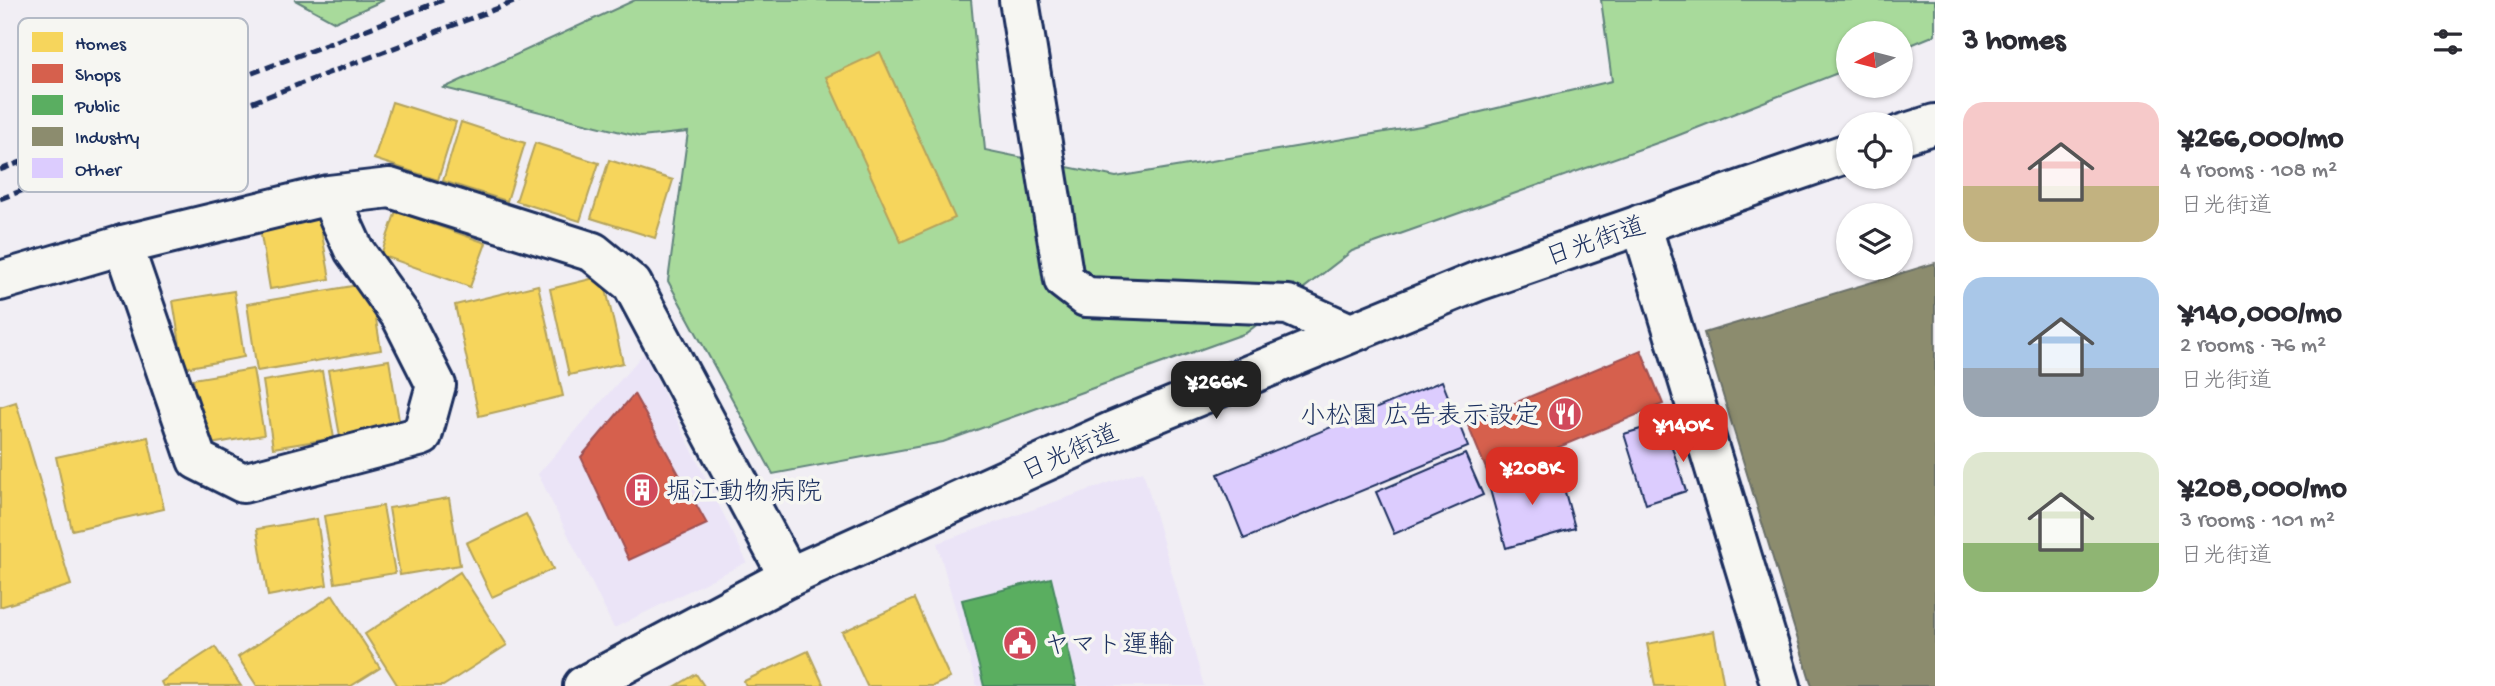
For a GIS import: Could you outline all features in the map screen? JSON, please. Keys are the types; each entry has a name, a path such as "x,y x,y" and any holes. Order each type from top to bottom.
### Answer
{"street":[{"path":"1019,0 1064,281 1086,297 1288,305 1350,333"},
{"path":"1913,131 1935,124"},
{"name":"日光街道","path":"583,686 789,577 1113,431 1478,281 1836,157"},
{"path":"0,281 122,245 329,195 390,188 593,252 632,284 789,577"},
{"path":"122,245 197,460 243,483 422,436 436,385 401,316 354,250 329,195"},
{"path":"1642,224 1781,686"}],"shaded area":[{"path":"644,353 747,562 614,628 538,474"},
{"path":"1143,471 1204,686 977,686 937,543"}],"green space":[{"path":"295,0 384,0 335,22"},
{"path":"635,0 971,0 985,150 1116,177 1421,126 1612,81 1601,0 1935,0 1935,35 1913,44 1913,21 1836,21 1836,74 1674,137 1352,251 1246,333 943,442 773,474 668,281 688,132 641,137 444,88"}],"building: Homes":[{"path":"880,52 955,218 901,242 826,77"},
{"path":"392,102 456,122 438,180 374,159"},
{"path":"461,122 525,143 507,201 443,181"},
{"path":"535,143 599,163 580,221 516,201"},
{"path":"609,160 673,180 655,238 591,218"},
{"path":"396,211 486,243 470,287 381,255"},
{"path":"318,212 330,279 270,289 259,223"},
{"path":"603,276 623,363 569,375 550,289"},
{"path":"370,283 381,350 257,371 247,304"},
{"path":"538,285 563,396 479,416 455,305"},
{"path":"234,291 244,357 184,368 173,301"},
{"path":"389,360 400,426 340,436 328,370"},
{"path":"253,369 264,435 204,445 193,379"},
{"path":"322,371 334,438 273,448 263,381"},
{"path":"16,402 71,585 0,607 0,407"},
{"path":"148,437 164,509 72,530 56,457"},
{"path":"449,498 460,565 400,575 389,508"},
{"path":"383,506 395,573 335,583 324,516"},
{"path":"526,514 553,569 492,597 466,543"},
{"path":"317,519 327,585 268,596 257,529"},
{"path":"460,572 507,645 443,686 398,686 365,634"},
{"path":"333,595 380,668 351,686 257,686 238,657"},
{"path":"914,599 950,678 933,686 867,686 842,632"},
{"path":"1714,631 1724,686 1655,686 1647,644"},
{"path":"215,647 241,686 163,686 161,682"},
{"path":"808,651 824,686 746,686 744,681"},
{"path":"696,674 704,686 676,686"}],"building: Shops":[{"name":"小松園 広告表示設定","path":"1641,350 1663,404 1489,476 1467,423"},
{"name":"堀江動物病院","path":"634,394 707,524 629,560 581,457"}],"building: Public":[{"name":"ヤマト運輸","path":"1051,578 1077,686 984,686 962,600"}],"building: Industry":[{"path":"1935,263 1935,686 1812,686 1704,333 1879,280 1913,280 1913,270"}],"building: Other":[{"path":"1442,381 1468,447 1244,539 1218,474"},
{"path":"1664,422 1686,491 1646,504 1624,434"},
{"path":"1465,454 1483,495 1394,534 1376,492"},
{"path":"1558,467 1575,528 1506,548 1489,486"}],"railway":[{"path":"248,75 443,0"},
{"path":"248,104 519,0"},
{"path":"0,170 18,163"},
{"path":"0,199 18,192"}],"place":[{"name":"小松園 広告表示設定","path":"1565,414"},
{"name":"堀江動物病院","path":"642,490"},
{"name":"ヤマト運輸","path":"1020,643"}]}
